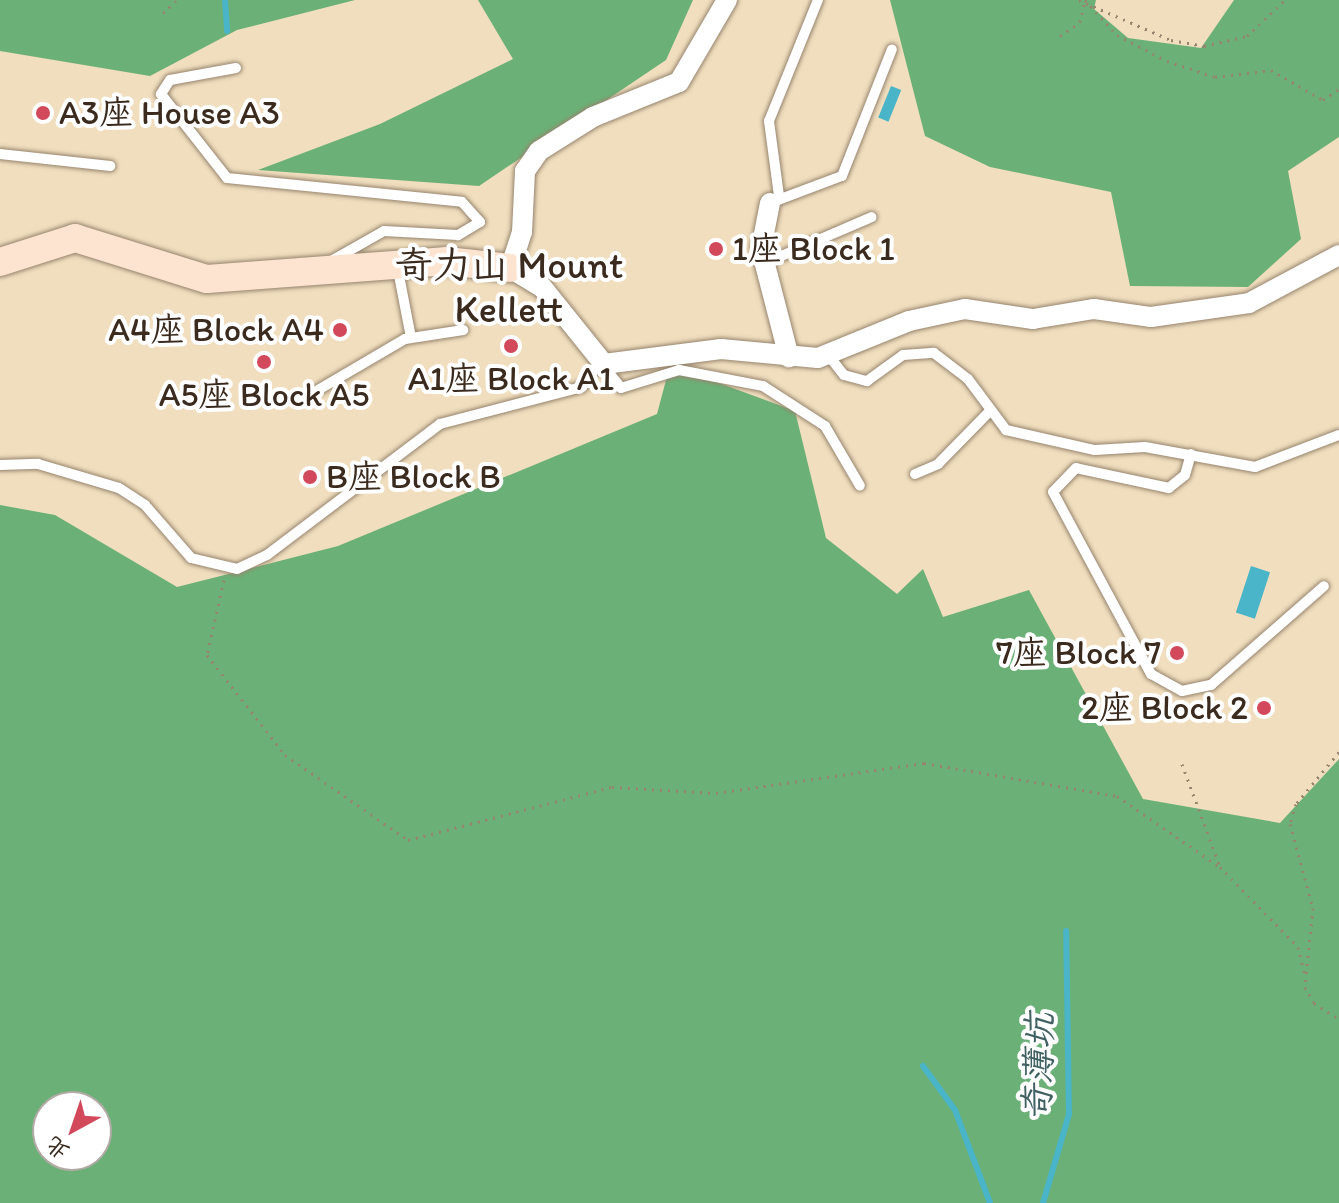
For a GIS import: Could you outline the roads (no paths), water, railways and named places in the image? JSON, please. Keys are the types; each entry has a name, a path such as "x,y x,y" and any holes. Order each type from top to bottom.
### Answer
{"street":[{"path":"510,268 534,156 593,117 679,82 727,0"},
{"path":"775,200 762,226 765,263 785,317 789,357"},
{"path":"0,262 75,238 207,279 461,261 510,268 542,287 600,361 614,367 721,349 789,357 829,356 909,321 965,309 1033,319 1094,309 1151,317 1249,303 1339,255"}],"lane":[{"path":"818,0 769,121 775,200 819,190 842,176 892,49"},
{"path":"236,68 170,80 161,94 227,178 462,202 477,211 480,222 458,235 384,231 311,273"},
{"path":"0,154 110,166"},
{"path":"765,263 872,217"},
{"path":"397,265 411,338"},
{"path":"318,390 411,338 463,330"},
{"path":"829,356 844,375 867,381 903,355 934,353 968,379 988,413 1006,430 1031,439 1107,452 1191,454 1265,466 1339,435"},
{"path":"0,465 38,464 119,488 145,505 186,554 226,570 267,555 440,424 582,387 600,361 621,388 679,370 763,386 825,426 860,486"},
{"path":"915,474 938,464 988,413"},
{"path":"1191,454 1185,475 1169,488 1076,468 1053,492 1151,674 1182,691 1211,685 1324,586"}],"water":[{"path":"891,86 901,90 888,122 878,118"},
{"path":"1251,566 1270,572 1255,619 1236,613"}],"waterway":[{"path":"225,0 227,31"},
{"name":"奇薄坑","path":"1043,1203 1069,1114 1066,931"},
{"path":"923,1066 955,1110 990,1203"}],"place":[{"name":"A3座 House A3","path":"43,113"},
{"name":"1座 Block 1","path":"716,249"},
{"name":"A4座 Block A4","path":"340,330"},
{"name":"A1座 Block A1","path":"511,346"},
{"name":"A5座 Block A5","path":"264,362"},
{"name":"B座 Block B","path":"310,477"},
{"name":"7座 Block 7","path":"1177,653"},
{"name":"2座 Block 2","path":"1264,708"}],"district":[{"name":"奇力山 Mount Kellett","path":"509,288"}]}
